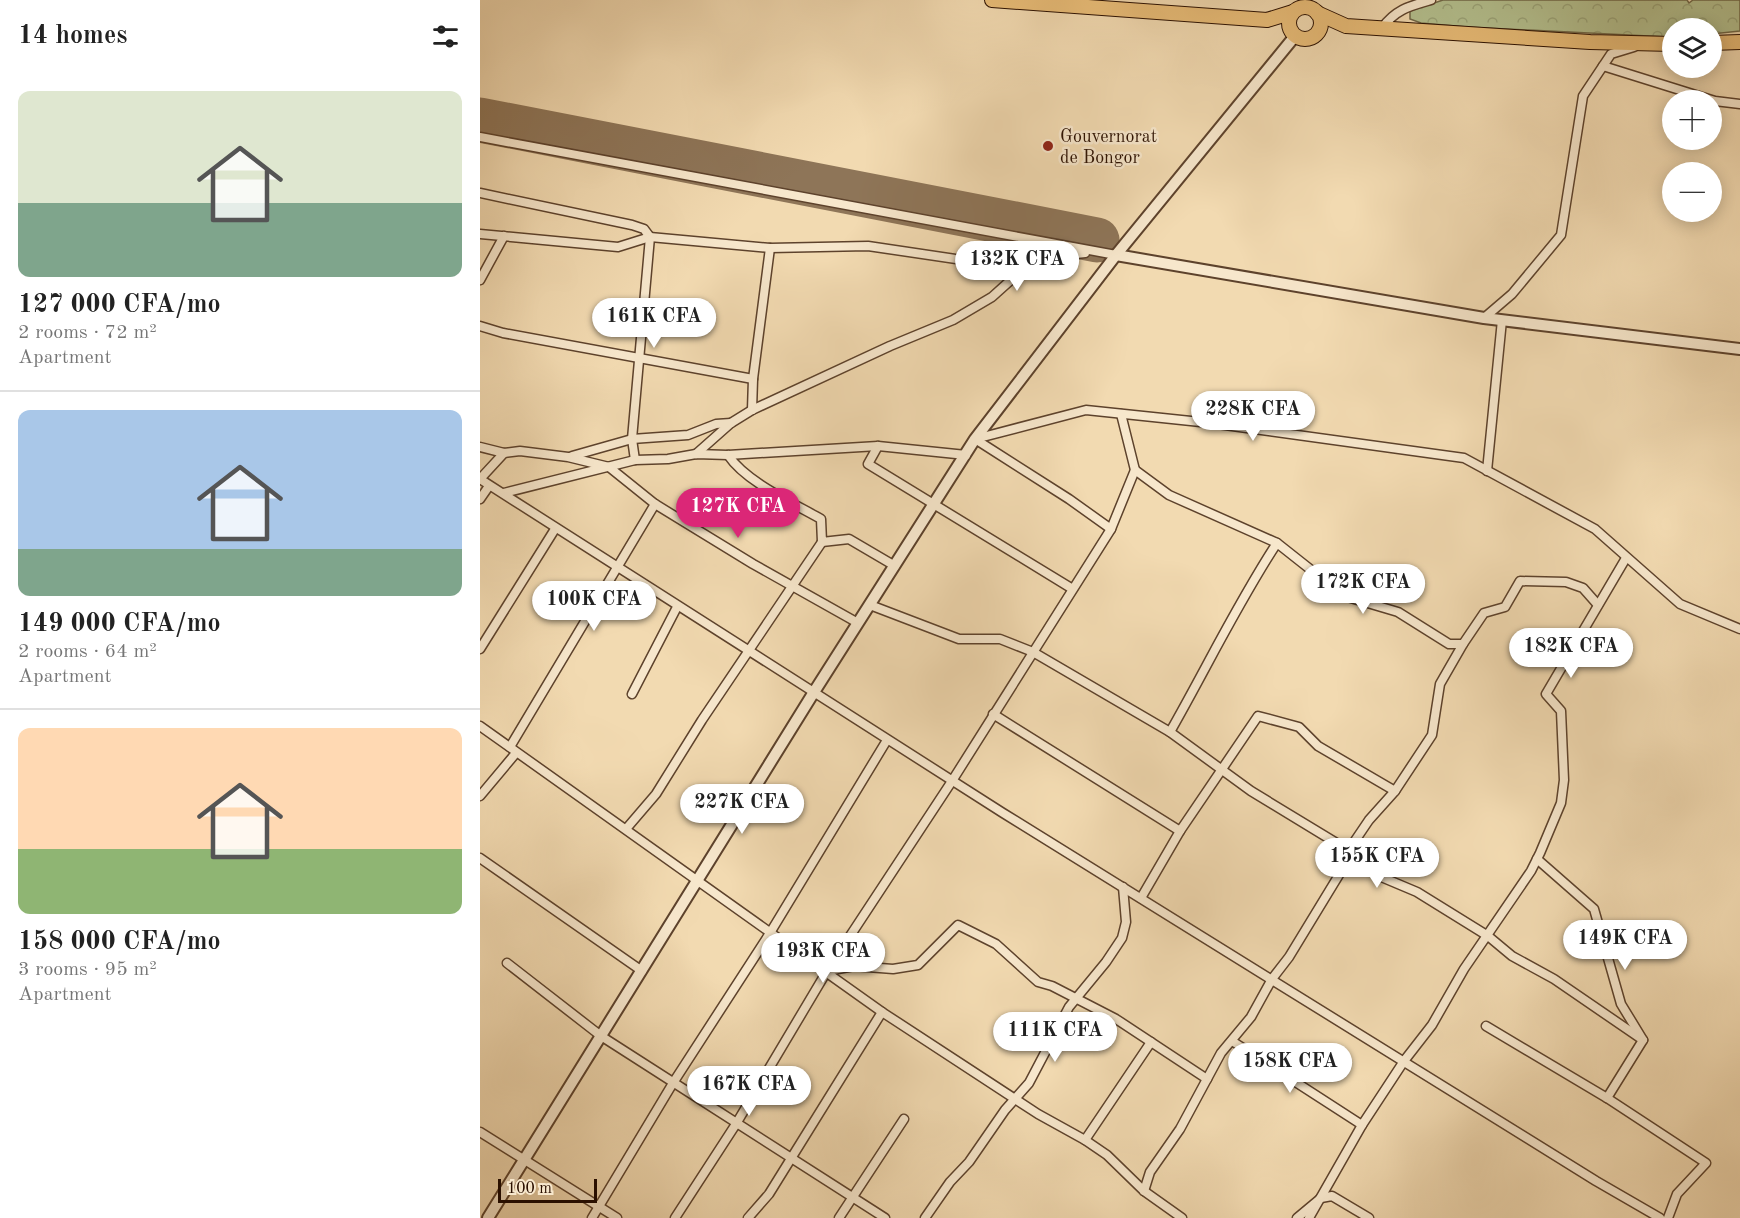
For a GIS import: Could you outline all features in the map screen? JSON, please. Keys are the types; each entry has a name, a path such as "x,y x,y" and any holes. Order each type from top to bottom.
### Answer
{"highway":[{"path":"992,0 1267,20 1307,8 1346,26"},
{"path":"1293,12 1290,19 1293,33"},
{"path":"1316,34 1321,24 1317,13"},
{"path":"1267,20 1306,39 1346,26 1590,42 1662,44"},
{"path":"1722,43 1740,42"}],"street":[{"path":"1382,28 1392,14 1403,8 1431,0"},
{"path":"489,1218 814,692 975,439 1116,255 1293,33"},
{"path":"1484,318 1512,294 1562,235 1583,96 1611,54 1631,47 1662,45"},
{"path":"1604,66 1715,101 1740,104"},
{"path":"480,137 1116,255 1484,318 1740,349"},
{"path":"480,193 632,225 644,229 650,237 632,439 635,460"},
{"path":"480,234 618,247 650,237 770,248 868,246 1023,269"},
{"path":"480,280 504,236"},
{"path":"752,410 753,379 770,248"},
{"path":"696,454 731,423 752,410 890,346 953,321 992,297 1023,269 1050,257 1078,252 1116,255"},
{"path":"1487,471 1502,320"},
{"path":"480,326 503,333 753,379"},
{"path":"975,439 1086,410 1210,423 1464,458 1595,529 1680,604 1740,629"},
{"path":"675,1218 736,1124 827,971 952,781 1071,588 1111,529 1135,470 1121,414"},
{"path":"568,457 632,439 688,435 716,424 731,423"},
{"path":"975,439 1069,499 1111,529"},
{"path":"504,493 635,460 668,459 696,454 728,455 878,446 966,454"},
{"path":"878,446 868,464 1071,588"},
{"path":"480,447 504,453 520,451 568,457 609,467 655,504 858,623"},
{"path":"504,453 494,460 480,479 489,486 504,493 677,608 814,692 952,781 1576,1169 1660,1218"},
{"path":"626,829 656,794 822,542 821,519 778,495 734,464 728,455"},
{"path":"1135,470 1169,495 1277,543 1344,596 1398,612 1449,644 1463,644"},
{"path":"481,497 489,486"},
{"path":"480,796 513,750 655,504"},
{"path":"480,650 555,529"},
{"path":"822,542 849,539 895,566"},
{"path":"1170,732 1208,667 1243,596 1277,543"},
{"path":"1310,1218 1362,1125 1404,1061 1432,1025 1464,969 1537,859 1561,803 1564,780 1561,711 1546,694 1626,558"},
{"path":"1346,854 1369,820 1395,791 1432,735 1440,684 1484,613 1505,607 1520,581 1566,582 1582,588 1598,605"},
{"path":"870,605 959,639 1000,639 1033,652 1170,732 1222,770 1343,847 1346,854 1345,865 1289,957 1272,979 1251,1017 1207,1079 1180,1129 1150,1173 1143,1191"},
{"path":"632,694 677,608"},
{"path":"993,714 1180,831"},
{"path":"1141,898 1180,831 1258,716 1265,716 1299,727 1318,746 1395,791"},
{"path":"480,726 626,829 696,882 827,971 882,1012 1107,1155 1143,1191 1182,1218"},
{"path":"592,1218 673,1083 770,933 887,740"},
{"path":"1346,854 1379,876 1417,892 1488,936 1512,956 1554,979 1643,1040"},
{"path":"480,858 642,970"},
{"path":"1537,859 1594,909 1621,1004 1643,1040"},
{"path":"927,1217 950,1182 969,1162 1005,1110 1029,1083 1076,998 1106,962 1122,938 1126,922 1123,887"},
{"path":"827,971 854,966 893,969 918,965 958,924 996,944 1038,982 1076,998 1151,1042 1207,1079"},
{"path":"507,963 601,1036 885,1218"},
{"path":"748,1218 769,1194 882,1012"},
{"path":"1486,1026 1607,1098 1706,1163 1677,1194 1668,1218"},
{"path":"1607,1098 1643,1040"},
{"path":"1232,1041 1362,1125"},
{"path":"1085,1140 1151,1042"},
{"path":"839,1218 904,1119"},
{"path":"480,1132 617,1218"},
{"path":"1297,1218 1321,1198 1332,1197 1369,1218"}],"green space":[{"path":"1443,0 1687,0 1689,3 1693,0 1740,0 1740,31 1722,33 1722,18 1662,18 1662,37 1467,27 1421,23 1410,19 1410,11"}],"runway":[{"path":"480,120 1097,240"}],"place":[{"name":"Gouvernorat de Bongor","path":"1048,146"}]}
